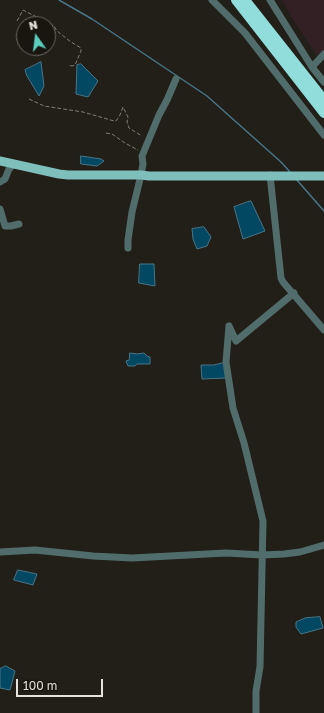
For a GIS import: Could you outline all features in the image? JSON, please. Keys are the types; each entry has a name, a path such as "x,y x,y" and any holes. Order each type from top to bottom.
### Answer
{"highway":[{"path":"236,0 323,107"},
{"path":"245,0 323,107"}],"main road":[{"path":"0,161 68,175 324,176"},
{"path":"314,175 324,172"}],"street":[{"path":"212,0 245,33 324,135"},
{"path":"270,0 312,67 324,82"},
{"path":"312,67 324,54"},
{"path":"128,248 132,212 143,164 142,156 176,79"},
{"path":"0,182 5,179 9,169 14,164"},
{"path":"270,175 281,278 324,330"},
{"path":"0,209 5,226 19,224"},
{"path":"256,713 256,691 260,667 263,521 244,443 233,408 226,362 229,326 236,341 294,293"},
{"path":"0,552 35,550 93,556 132,558 226,553 262,555 300,552 324,544"}],"path":[{"path":"20,16 23,10 35,16"},
{"path":"56,29 81,48 75,65 68,65"},
{"path":"29,99 44,106 83,112 106,117 116,121 123,107 128,117 127,122 129,128 148,141"},
{"path":"106,133 112,134 125,144 144,153"}],"shaded area":[{"path":"282,0 324,0 324,52 318,57 294,21"}],"water":[{"path":"41,62 44,86 39,96 25,70"},
{"path":"81,64 98,81 88,97 76,94 77,65"},
{"path":"81,156 101,159 104,161 97,166 81,164"},
{"path":"251,201 265,231 243,239 234,207"},
{"path":"204,227 211,237 207,246 197,249 193,239 192,229"},
{"path":"140,264 154,264 155,286 139,283"},
{"path":"130,353 144,353 150,357 150,364 128,366 126,361 129,360"},
{"path":"224,363 226,378 202,379 201,365"},
{"path":"18,570 37,574 33,585 14,580"},
{"path":"320,617 323,628 301,634 296,627 296,622 305,618"},
{"path":"6,666 15,671 10,690 0,688 0,669"}],"waterway":[{"path":"59,0 92,19 207,96 281,162 290,172"},
{"path":"296,179 324,211"}]}
